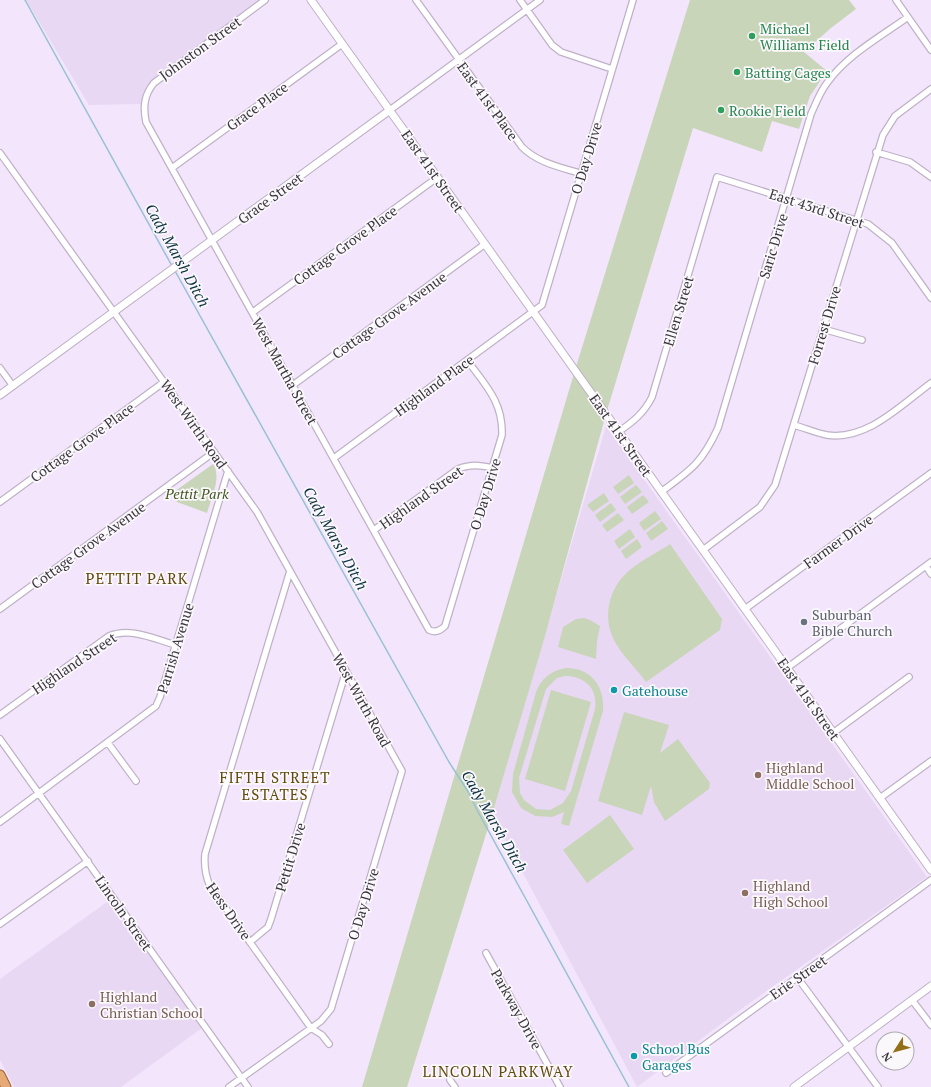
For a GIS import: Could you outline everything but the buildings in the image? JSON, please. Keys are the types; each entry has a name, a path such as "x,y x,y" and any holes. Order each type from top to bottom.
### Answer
{"main road":[{"path":"0,1075 6,1087"}],"street":[{"name":"Johnston Street","path":"144,104 150,88 159,78 265,0"},
{"name":"East 41st Street","path":"311,0 931,870"},
{"name":"East 41st Place","path":"416,0 458,60 530,156 540,161 582,174"},
{"path":"520,0 552,45 561,52 612,70"},
{"name":"Grace Street","path":"0,395 540,0"},
{"name":"O Day Drive","path":"534,312 542,305 634,0"},
{"path":"896,0 931,50"},
{"name":"Saric Drive","path":"661,492 690,471 702,459 718,428 812,114 826,84 852,57 908,17"},
{"name":"Grace Place","path":"172,168 342,44"},
{"name":"Forrest Drive","path":"703,550 749,516 769,496 781,468 876,152 883,135 895,116 931,89"},
{"name":"West Martha Street","path":"144,104 146,122 429,630 438,632"},
{"path":"876,152 910,162 931,177"},
{"name":"West Wirth Road","path":"0,153 257,512 402,771"},
{"name":"Cottage Grove Place","path":"252,312 438,177"},
{"name":"East 43rd Street","path":"717,177 856,219 868,224 892,243 931,298"},
{"name":"Ellen Street","path":"618,432 638,418 646,409 652,397 717,177"},
{"name":"Cottage Grove Avenue","path":"293,385 485,244"},
{"name":"Highland Place","path":"334,458 534,312"},
{"path":"823,328 862,340"},
{"name":"O Day Drive","path":"438,632 445,626 502,435 503,422 495,399 467,360"},
{"path":"0,368 12,386"},
{"name":"Cottage Grove Place","path":"0,502 164,382"},
{"path":"794,425 827,435 844,435 860,432 876,424 931,383"},
{"name":"Cottage Grove Avenue","path":"0,609 214,452"},
{"name":"Highland Street","path":"374,530 458,469 474,464 492,468"},
{"name":"Parrish Avenue","path":"0,822 156,706 176,646 228,471"},
{"name":"Farmer Drive","path":"745,609 931,473"},
{"path":"787,668 931,562"},
{"path":"926,566 931,574"},
{"name":"Hess Drive","path":"290,572 205,854 204,865 205,876 210,886 312,1028 322,1035 329,1044"},
{"name":"Highland Street","path":"0,715 109,636 119,632 129,631 176,646"},
{"name":"Pettit Drive","path":"250,942 268,928 272,920 346,672"},
{"path":"833,733 909,677"},
{"name":"Lincoln Street","path":"0,739 248,1087"},
{"path":"108,743 136,781"},
{"path":"880,798 931,761"},
{"name":"O Day Drive","path":"229,1087 328,1015 402,771"},
{"path":"0,924 88,861"},
{"name":"Erie Street","path":"666,1073 931,880"},
{"name":"Parkway Drive","path":"486,953 560,1087"},
{"path":"797,977 878,1087"},
{"path":"794,1087 931,986"},
{"path":"912,1000 931,1025"},
{"path":"450,1080 455,1087"}],"shaded area":[{"path":"26,0 263,0 159,78 144,104 89,105"},
{"path":"606,426 927,877 733,1015 637,1087 492,815"},
{"name":"Highland Christian School","path":"111,899 202,1028 121,1087 14,1087 0,1060 0,979"}],"green space":[{"path":"690,0 849,0 856,9 831,28 804,52 827,71 810,96 799,129 772,121 762,152 693,128 606,414 543,643 492,815 407,1087 362,1087 575,370"},
{"name":"Pettit Park","path":"213,464 216,482 207,513 177,502 171,494"},
{"path":"629,475 634,483 618,494 613,487"},
{"path":"636,485 642,492 625,504 620,497"},
{"path":"604,493 609,501 593,512 587,505"},
{"path":"643,495 649,502 632,514 627,507"},
{"path":"611,503 616,510 600,522 595,515"},
{"path":"655,511 661,519 644,531 639,523"},
{"path":"618,513 624,520 607,532 602,525"},
{"path":"662,521 668,529 651,541 646,533"},
{"path":"630,529 635,537 619,549 614,541"},
{"path":"637,539 642,547 626,559 621,551"},
{"path":"670,544 722,619 720,630 646,682 618,648 613,639 608,618 609,605 614,590 631,569"},
{"path":"584,618 600,626 596,659 558,647 563,627 576,619"},
{"path":"566,668 583,671 595,680 602,694 603,702 603,711 569,826 561,824 564,812 552,817 535,816 521,808 512,792 513,774 536,692 547,676 555,671","holes":["565,676 579,678 589,685 594,695 595,709 571,791 563,803 550,810 536,809 524,800 520,793 519,778 546,689 557,678"]},
{"path":"551,690 591,702 565,791 525,779"},
{"path":"624,712 669,725 660,753 678,739 710,783 709,789 665,821 654,802 651,786 642,815 598,801"},
{"path":"610,815 634,849 587,883 563,850"}],"waterway":[{"name":"Cady Marsh Ditch","path":"25,0 172,266"},
{"name":"Cady Marsh Ditch","path":"175,271 449,762 469,793 629,1087"}],"place":[{"name":"Michael Williams Field","path":"752,36"},
{"name":"Batting Cages","path":"737,72"},
{"name":"Rookie Field","path":"721,110"},
{"name":"Suburban Bible Church","path":"804,622"},
{"name":"Gatehouse","path":"614,690"},
{"name":"Highland Middle School","path":"758,775"},
{"name":"Highland High School","path":"745,893"},
{"name":"Highland Christian School","path":"92,1004"},
{"name":"School Bus Garages","path":"634,1056"}],"district":[{"name":"PETTIT PARK","path":"137,578"},
{"name":"FIFTH STREET ESTATES","path":"275,786"},
{"name":"LINCOLN PARKWAY","path":"498,1071"}]}
